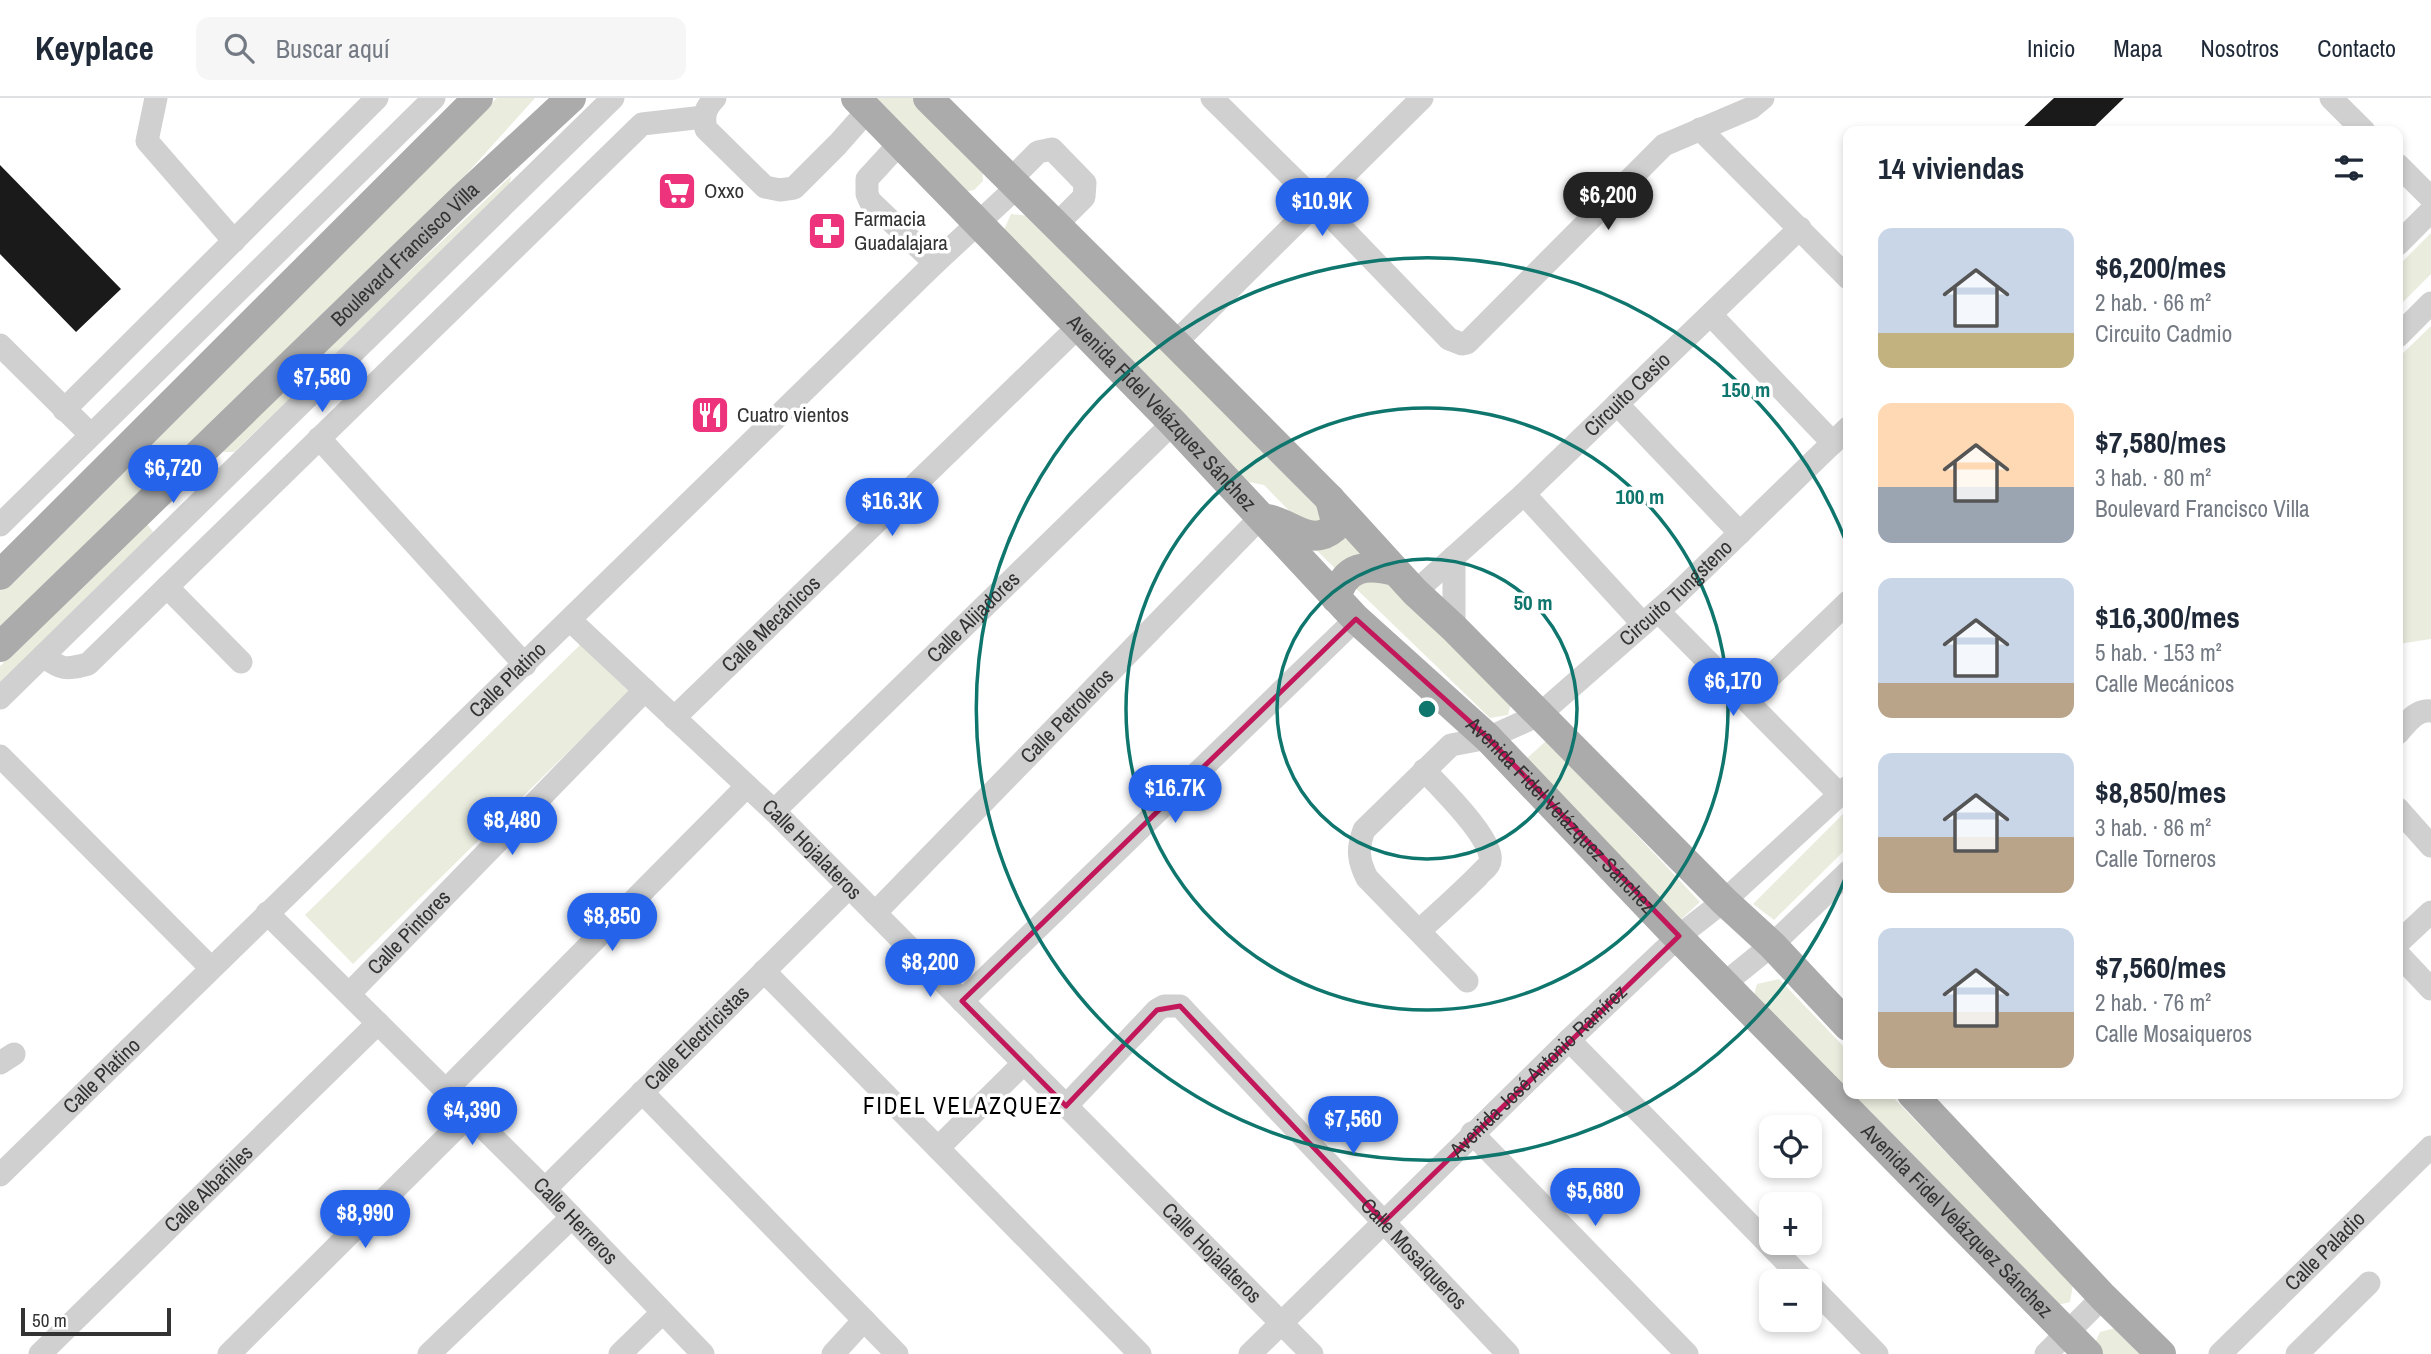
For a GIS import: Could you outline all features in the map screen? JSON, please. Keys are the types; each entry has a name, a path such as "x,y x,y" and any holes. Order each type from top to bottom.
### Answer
{"main road":[{"path":"0,575 478,98"},
{"name":"Boulevard Francisco Villa","path":"0,647 462,199 571,98"},
{"path":"929,98 1330,499 1405,581 1724,901 1772,945 1843,1021"},
{"name":"Avenida Fidel Velázquez Sánchez","path":"862,104 1079,326 1356,619 1488,738 2078,1344"},
{"path":"1259,518 1277,521 1308,536 1318,537 1334,528 1335,518 1330,499"},
{"path":"1336,598 1342,580 1357,570 1376,566 1405,581"},
{"path":"1917,1099 2103,1297 2161,1354"}],"street":[{"path":"156,98 147,141 234,241"},
{"path":"64,410 377,98"},
{"path":"0,525 434,98"},
{"path":"0,698 613,98"},
{"path":"1212,98 1457,344 1467,342 1664,145 1751,108 1763,98"},
{"path":"1175,343 1422,98"},
{"path":"2342,102 2360,126"},
{"path":"43,656 59,667 70,669 88,664 642,124 709,108 706,129 765,187 780,190 793,188 862,104"},
{"path":"1700,129 1843,273"},
{"path":"900,143 867,179 867,194 870,201 935,263"},
{"name":"Calle Platino","path":"0,1175 978,223 1038,152 1052,149 1085,183 1086,191 1084,197 1057,224"},
{"path":"2403,170 2431,198"},
{"path":"2403,239 2431,211"},
{"name":"Circuito Cesio","path":"1405,581 1454,557 1524,494 1800,228"},
{"path":"2403,331 2431,303"},
{"path":"1711,314 1841,436"},
{"name":"Calle Mecánicos","path":"674,718 1079,326"},
{"path":"0,345 91,435"},
{"path":"342,364 369,391"},
{"path":"1617,404 1740,533"},
{"name":"Calle Alijadores","path":"774,811 1173,424"},
{"name":"Circuito Tungsteno","path":"1467,981 1367,878 1359,863 1358,846 1364,830 1451,746 1488,738 1539,715 1651,617 1841,436"},
{"path":"319,438 525,665"},
{"path":"176,477 201,502"},
{"path":"1524,494 1651,617 1843,790"},
{"name":"Calle Petroleros","path":"875,913 1259,518"},
{"path":"1454,557 1454,628"},
{"path":"167,587 241,662"},
{"path":"1746,701 1843,607"},
{"path":"962,1001 1356,619"},
{"name":"Calle Hojalateros","path":"571,621 774,811 1312,1354"},
{"name":"Calle Pintores","path":"349,994 645,690"},
{"path":"2403,727 2415,714 2431,711"},
{"path":"0,756 211,968"},
{"path":"1419,931 1468,886 1489,864 1491,856 1488,846 1475,828 1424,770"},
{"path":"446,1090 747,786"},
{"name":"Avenida José Antonio Ramírez","path":"1250,1354 1569,1040 1679,936 1724,901 1843,792"},
{"path":"2403,815 2431,846"},
{"path":"1725,983 1772,945 1843,877"},
{"name":"Calle Electricistas","path":"545,1189 849,887"},
{"path":"2403,938 2431,912"},
{"name":"Calle Herreros","path":"267,913 545,1189 703,1354"},
{"path":"2403,959 2431,989"},
{"path":"764,971 1140,1354"},
{"name":"Calle Mosaiqueros","path":"1066,1106 1157,1010 1171,1005 1180,1006 1508,1354"},
{"name":"Calle Albañiles","path":"40,1354 378,1023"},
{"path":"1569,1040 1793,1269"},
{"path":"938,1148 1024,1063"},
{"path":"642,1092 897,1354"},
{"path":"229,1354 470,1114"},
{"path":"1472,1133 1687,1354"},
{"name":"Calle Paladio","path":"2220,1354 2431,1147"},
{"path":"429,1354 572,1217"},
{"path":"2297,1354 2370,1283"},
{"path":"1822,1297 1877,1354"},
{"path":"2046,1354 2078,1344 2103,1297"},
{"path":"620,1354 662,1313"},
{"path":"833,1354 864,1320"}],"highlighted area":[{"path":"1356,619 1488,738 1679,936 1384,1222 1180,1006 1157,1010 1066,1106 962,1001"}],"shaded area":[{"path":"497,98 535,98 435,209 0,634 0,591"},
{"path":"875,98 918,98 982,165 983,181 974,190 965,192"},
{"path":"511,176 509,189 234,452 218,452"},
{"path":"1011,214 1030,216 1321,511 1319,529 1308,530 1264,485 1249,482 1003,232"},
{"path":"2431,233 2431,274 2403,302 2403,261"},
{"path":"2431,326 2431,639 2403,643 2403,353"},
{"path":"147,524 154,533 0,683 0,666"},
{"path":"1343,532 1512,699 1508,715 1490,718 1314,548"},
{"path":"583,642 631,690 353,964 305,915"},
{"path":"1547,740 1700,902 1676,924 1523,762"},
{"path":"1843,814 1843,852 1774,920 1753,904"},
{"path":"1779,979 1843,1046 1843,1092 1753,998 1757,984"},
{"path":"1850,1099 1895,1099 2073,1285 2070,1302 2050,1307"},
{"path":"2119,1327 2145,1354 2100,1354 2093,1347 2100,1332"}],"building":[{"path":"2054,98 2124,98 2095,126 2024,126"},
{"path":"0,165 121,289 76,332 0,254"}],"place":[{"name":"Oxxo","path":"677,191"},
{"name":"Farmacia Guadalajara","path":"827,231"},
{"name":"Cuatro vientos","path":"710,415"}],"district":[{"name":"FIDEL VELAZQUEZ","path":"963,1106"}]}
